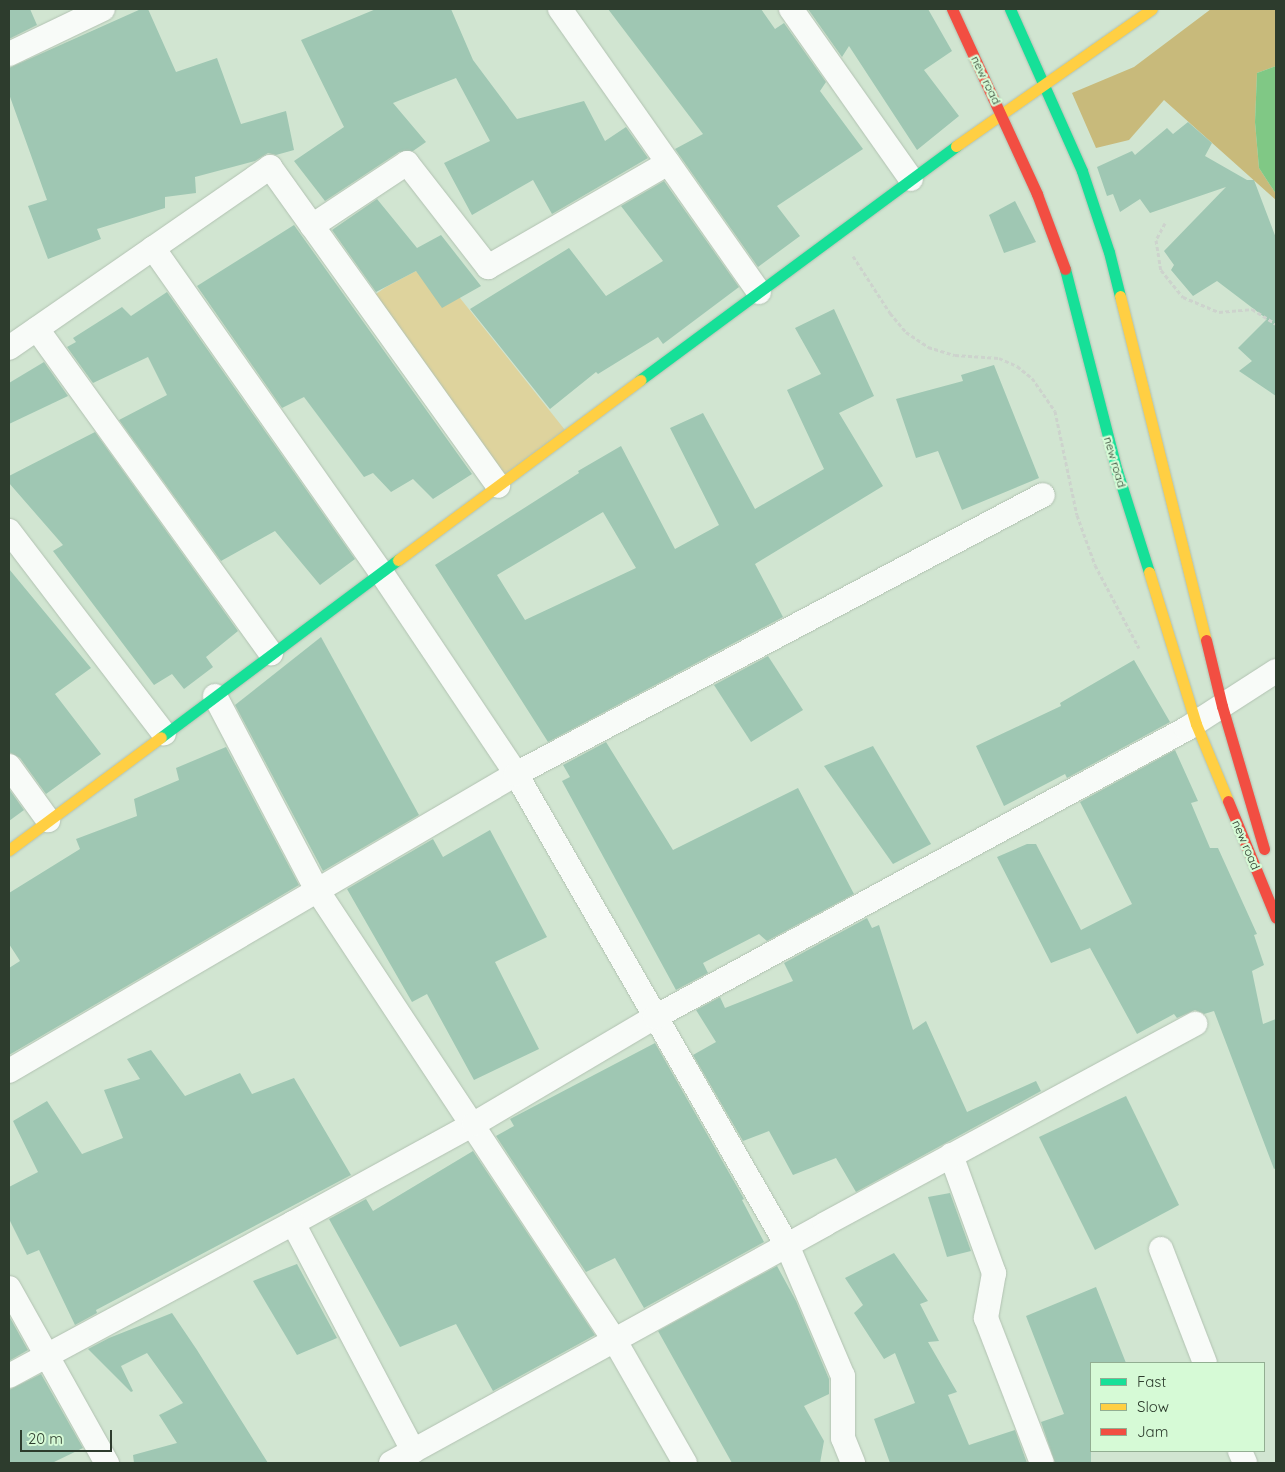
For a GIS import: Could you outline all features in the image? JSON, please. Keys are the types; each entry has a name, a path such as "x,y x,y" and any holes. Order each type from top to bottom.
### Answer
{"main road":[{"name":"new road","path":"952,9 1002,114 1037,194 1066,272 1117,471 1196,724 1276,918"},
{"name":"new road","path":"1010,9 1082,172 1109,252 1222,706 1268,862"},
{"path":"9,850 911,179 1152,9"}],"street":[{"path":"9,54 103,9"},
{"path":"560,9 759,292"},
{"path":"791,9 911,179"},
{"path":"312,226 407,163 488,268 668,163"},
{"path":"9,348 270,167 498,486"},
{"path":"153,248 381,572 516,774 787,1245 843,1376 843,1438 853,1463"},
{"path":"36,329 271,654"},
{"path":"9,1071 516,774 1043,495"},
{"path":"9,531 164,734"},
{"path":"9,1376 474,1124 655,1017 1196,724 1276,671"},
{"path":"215,696 317,890 474,1124 615,1340 685,1463"},
{"path":"9,766 48,820"},
{"path":"391,1463 951,1155 1195,1024"},
{"path":"951,1155 994,1273 986,1318 1042,1463"},
{"path":"293,1223 414,1451"},
{"path":"1161,1249 1205,1362"},
{"path":"9,1288 107,1463"}],"path":[{"path":"1165,223 1156,240 1161,270 1183,297 1219,312 1252,308 1276,324"},
{"path":"838,233 890,313 906,332 928,347 955,355 999,358 1017,366 1032,378 1055,411 1077,515 1095,565 1141,652"}],"shaded area":[{"path":"1211,9 1276,9 1276,66 1257,73 1255,122 1259,168 1276,194 1276,200 1164,100 1129,140 1096,148 1072,93 1134,67"},
{"path":"1276,66 1276,194 1259,168 1255,122 1257,73"},
{"path":"416,271 460,298 565,430 498,486 366,301 386,287"}],"building":[{"path":"9,9 30,9 37,25 9,39"},
{"path":"141,9 148,9 176,72 217,58 241,124 286,111 294,150 276,155 268,153 255,161 195,177 196,193 165,197 165,208 97,229 101,239 48,259 28,206 47,200 9,94 9,68"},
{"path":"376,9 451,9 473,60 517,119 584,101 605,141 626,127 648,158 552,214 533,180 472,215 444,163 490,141 456,78 393,103 426,142 413,151 399,152 325,201 294,161 344,127 301,40"},
{"path":"608,9 761,9 775,29 784,23 826,82 820,91 863,149 777,206 800,236 758,267 675,149 703,134"},
{"path":"808,9 928,9 952,51 924,70 959,116 917,150 849,46 842,57"},
{"path":"1188,122 1212,143 1205,156 1247,180 1254,180 1276,238 1276,396 1239,371 1252,361 1238,348 1267,319 1217,281 1193,296 1171,270 1174,265 1164,251 1226,187 1150,213 1140,199 1120,212 1113,194 1107,196 1097,167 1132,151 1135,155 1167,128 1173,134"},
{"path":"664,181 739,287 663,344 658,337 598,374 596,372 550,409 470,309 569,248 606,296 663,261 621,206"},
{"path":"377,199 417,248 441,235 481,286 442,308 416,271 376,292 332,230"},
{"path":"1015,201 1036,242 1004,253 989,215"},
{"path":"294,225 472,474 433,499 413,479 391,492 373,473 364,477 304,397 282,408 197,286"},
{"path":"167,292 355,559 320,585 275,531 221,561 119,420 167,395 148,357 93,383 67,347 76,342 73,338 122,307 131,316"},
{"path":"834,309 874,396 839,413 883,486 755,564 783,617 548,742 435,565 579,473 578,471 621,446 675,549 719,525 670,428 703,413 755,509 824,469 787,390 821,374 795,328","holes":["603,512 636,568 525,620 497,575"]},
{"path":"44,362 68,396 9,424 9,383"},
{"path":"994,365 1039,478 962,510 938,451 916,458 896,399 963,381 961,375"},
{"path":"95,432 238,631 206,657 213,667 184,689 172,674 154,685 53,551 63,545 9,483 9,476"},
{"path":"9,569 91,668 55,694 101,754 46,794 20,758 9,752"},
{"path":"321,637 419,815 323,871 235,705"},
{"path":"768,656 803,710 751,742 714,685"},
{"path":"1134,660 1170,722 1067,778 1065,774 1004,806 976,746 1061,706 1060,703"},
{"path":"606,742 673,850 798,788 854,894 767,941 759,934 703,963 708,973 676,990 562,781 570,777 563,765"},
{"path":"873,746 931,844 893,864 824,766"},
{"path":"226,747 299,885 9,1055 9,968 20,961 9,944 9,893 80,849 76,839 137,816 134,799 179,780 176,768"},
{"path":"1175,750 1198,801 1191,803 1210,848 1218,848 1257,934 1254,935 1264,965 1252,971 1263,1024 1276,1019 1276,1168 1274,1169 1214,1011 1204,1014 1195,1010 1177,1018 1174,1014 1137,1034 1089,946 1090,948 1051,963 997,857 1027,844 1036,844 1081,930 1132,904 1080,802"},
{"path":"9,789 24,810 9,821"},
{"path":"490,830 547,937 495,962 539,1049 474,1080 427,994 412,1002 347,889 433,839 443,857"},
{"path":"867,918 872,928 879,925 913,1030 926,1021 967,1112 1036,1081 1041,1091 856,1192 836,1158 793,1175 769,1131 743,1141 693,1055 716,1042 696,1010 720,997 725,1008 793,981 784,963"},
{"path":"655,1043 744,1199 742,1200 764,1242 644,1308 615,1258 586,1272 496,1136 514,1126 510,1119"},
{"path":"151,1050 185,1096 240,1073 252,1094 294,1078 351,1175 96,1310 97,1313 75,1325 39,1250 27,1255 9,1219 9,1187 38,1172 13,1121 47,1101 82,1154 123,1138 104,1090 140,1079 127,1059"},
{"path":"1126,1096 1179,1205 1095,1250 1039,1137"},
{"path":"473,1151 595,1335 493,1391 456,1324 400,1347 329,1219 366,1199 373,1211"},
{"path":"950,1193 971,1251 947,1257 928,1197"},
{"path":"894,1253 928,1301 920,1304 939,1341 928,1342 957,1392 948,1395 969,1445 1015,1430 1027,1463 890,1463 874,1419 915,1403 895,1353 884,1359 854,1313 863,1305 845,1278"},
{"path":"297,1264 337,1338 297,1355 253,1281"},
{"path":"777,1266 796,1301 829,1379 829,1394 804,1406 824,1441 820,1463 732,1463 658,1331"},
{"path":"1096,1287 1126,1362 1090,1362 1091,1463 1055,1463 1041,1422 1064,1414 1026,1316"},
{"path":"172,1313 268,1463 134,1463 133,1455 177,1443 159,1415 183,1403 147,1353 121,1366 133,1391 131,1392 88,1349 109,1338"},
{"path":"9,1316 28,1350 9,1361"},
{"path":"41,1374 83,1448 52,1463 9,1463 9,1390"}],"traffic: fast":[{"path":"1010,9 1082,171 1109,252 1120,296"},
{"path":"640,380 956,146"},
{"path":"1065,269 1117,471 1149,572"},
{"path":"161,737 398,560"}],"traffic: slow":[{"path":"956,146 1152,9"},
{"path":"1120,296 1206,640"},
{"path":"398,560 640,380"},
{"path":"1149,572 1196,724 1228,801"},
{"path":"9,850 161,737"}],"traffic: jam":[{"path":"952,9 1037,194 1065,269"},
{"path":"1206,640 1222,706 1264,849"},
{"path":"1228,801 1276,918"}]}
